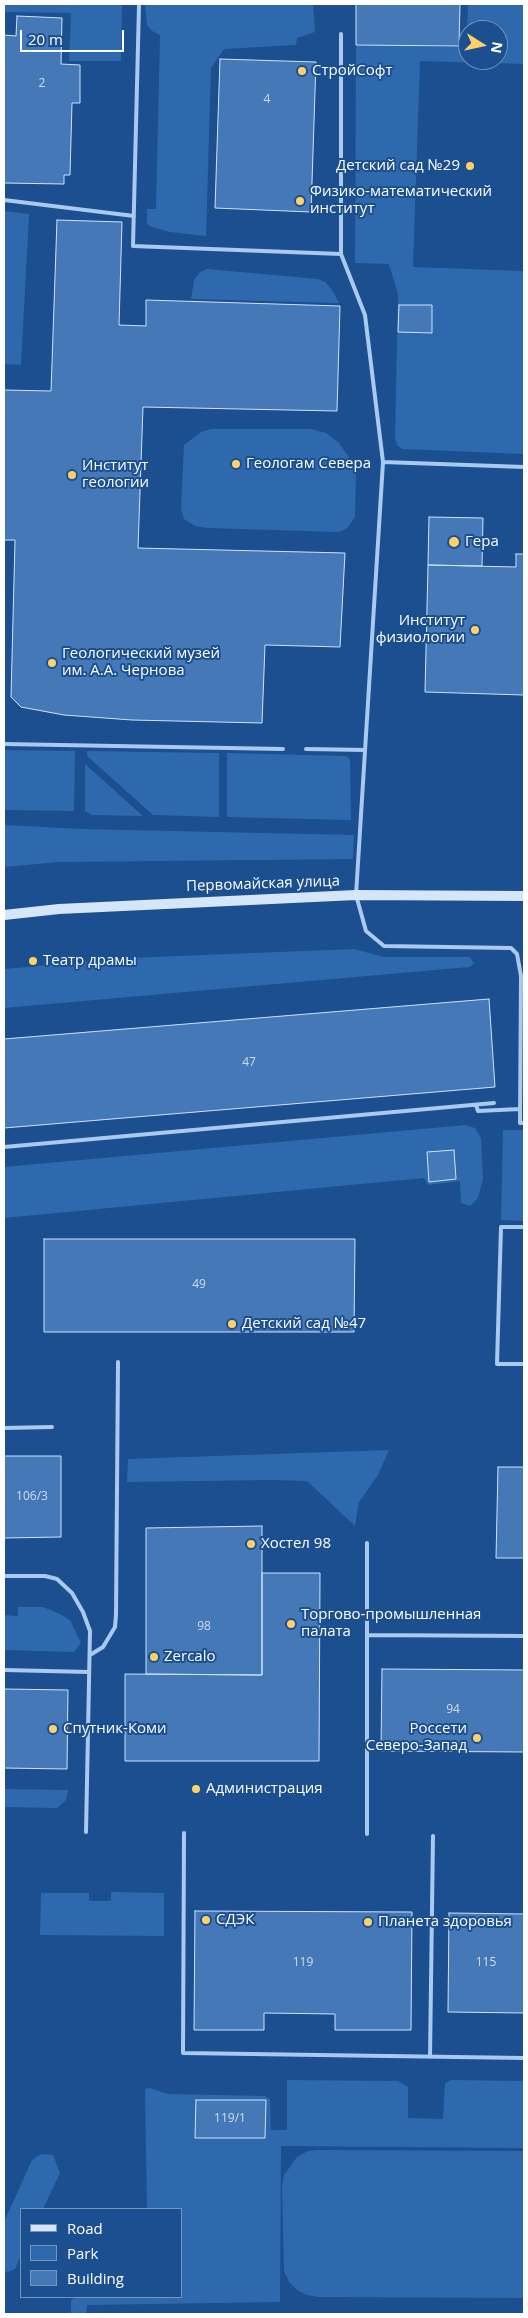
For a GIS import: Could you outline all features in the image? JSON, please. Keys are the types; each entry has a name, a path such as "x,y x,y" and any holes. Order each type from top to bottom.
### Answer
{"main road":[{"name":"Первомайская улица","path":"4,915 59,909 356,894 524,896"}],"lane":[{"path":"139,6 133,246 341,254"},
{"path":"341,34 341,254 365,315 383,462 356,894 366,931 384,946 511,948 517,954 521,976 520,1123 524,1124"},
{"path":"4,200 134,216"},
{"path":"383,462 524,467"},
{"path":"4,744 283,749"},
{"path":"306,749 365,750"},
{"path":"4,1146 494,1103"},
{"path":"476,1105 478,1112 520,1109"},
{"path":"524,1227 501,1227 497,1364 524,1364"},
{"path":"90,1655 103,1647 115,1627 118,1362"},
{"path":"4,1428 52,1427"},
{"path":"366,1834 367,1543"},
{"path":"4,1576 45,1576 57,1579 72,1594 83,1612 90,1631 86,1832"},
{"path":"367,1635 524,1636"},
{"path":"4,1670 89,1672"},
{"path":"184,1833 182,2053 524,2058"},
{"path":"430,2057 433,1836"}],"green space":[{"path":"4,4 122,4 121,61 69,61 71,13 4,12"},
{"path":"145,4 313,4 315,32 297,38 296,45 224,49 211,68 206,236 170,232 149,226 147,223 147,209 156,209 160,35 152,31 147,25"},
{"path":"468,4 524,4 524,64 508,64 508,20 468,20"},
{"path":"356,45 458,47 458,62 420,61 413,267 524,271 524,454 403,449 398,446 395,439 398,294 389,264 355,263"},
{"path":"4,211 29,214 21,365 4,364"},
{"path":"207,269 318,279 325,282 333,291 339,303 191,299 194,280 200,272"},
{"path":"211,429 311,429 326,433 338,442 354,464 356,473 355,517 346,529 339,532 195,526 184,519 181,509 184,445 201,432"},
{"path":"4,750 75,751 74,811 4,810"},
{"path":"87,751 219,753 219,817 153,815 87,756"},
{"path":"227,753 346,756 350,759 351,820 227,817"},
{"path":"85,764 143,816 92,815 85,811"},
{"path":"4,825 81,829 354,835 353,859 60,862 4,867"},
{"path":"354,949 384,957 470,957 474,964 469,967 4,1008 4,969 128,958"},
{"path":"466,1125 475,1128 481,1138 483,1179 478,1198 470,1206 461,1203 460,1181 428,1185 424,1178 4,1218 4,1167"},
{"path":"503,1130 524,1130 524,1221 501,1220"},
{"path":"389,1450 378,1475 359,1502 355,1526 307,1481 127,1482 128,1459"},
{"path":"18,1607 43,1607 60,1614 70,1620 81,1643 74,1652 4,1650 4,1615 18,1616"},
{"path":"4,1789 68,1790 66,1800 57,1808 4,1807"},
{"path":"111,1892 164,1893 164,1936 40,1935 41,1893 89,1893 89,1901 111,1901"},
{"path":"287,2080 398,2081 408,2087 408,2118 443,2119 445,2083 451,2080 524,2081 524,2148 281,2146 280,2302 87,2305 86,2314 71,2314 71,2300 74,2298 182,2298 182,2208 147,2208 145,2089 150,2088 168,2094 265,2096 270,2099 271,2130 287,2130"},
{"path":"308,2151 524,2151 524,2298 318,2297 307,2295 297,2290 289,2282 284,2271 282,2186 284,2175 297,2157"},
{"path":"41,2154 53,2155 60,2173 43,2208 20,2208 20,2257 15,2269 8,2272 4,2271 4,2222 32,2160"}],"building":[{"path":"356,4 460,4 458,46 356,45"},
{"path":"17,16 62,18 61,64 80,65 80,103 72,103 70,175 64,175 64,184 4,183 4,35 16,36"},
{"path":"220,59 316,62 311,212 215,208"},
{"name":"Институт геологии","path":"57,220 122,222 119,325 146,326 146,300 340,306 337,411 143,407 138,548 345,553 340,647 265,645 262,723 132,720 64,715 21,707 11,697 15,540 4,540 4,390 51,391"},
{"path":"399,305 432,305 432,333 398,332"},
{"path":"429,517 483,518 482,566 428,565"},
{"name":"Институт физиологии","path":"516,554 524,554 524,695 425,692 428,565 516,567"},
{"path":"489,999 495,1087 4,1128 4,1039"},
{"path":"454,1150 456,1179 429,1182 427,1152"},
{"path":"44,1239 355,1239 354,1332 44,1332"},
{"path":"4,1456 61,1456 61,1537 4,1538"},
{"path":"498,1467 524,1467 524,1558 496,1558"},
{"path":"262,1526 262,1675 146,1674 146,1528"},
{"name":"Торгово-промышленная палата","path":"262,1573 320,1573 319,1761 125,1761 125,1674 262,1675"},
{"path":"382,1669 524,1670 524,1752 381,1751"},
{"path":"4,1689 68,1690 67,1769 4,1768"},
{"path":"195,1911 412,1912 411,2030 335,2030 335,2014 264,2013 264,2030 194,2030"},
{"path":"449,1913 524,1914 524,2013 448,2012"},
{"path":"196,2100 266,2100 265,2138 195,2138"}],"place":[{"name":"СтройСофт","path":"302,71"},
{"name":"Детский сад №29","path":"470,166"},
{"name":"Физико-математический институт","path":"300,201"},
{"name":"Геологам Севера","path":"236,464"},
{"name":"Институт геологии","path":"72,475"},
{"name":"Гера","path":"454,542"},
{"name":"Институт физиологии","path":"475,630"},
{"name":"Геологический музей им. А.А. Чернова","path":"52,663"},
{"name":"Театр драмы","path":"33,961"},
{"name":"Детский сад №47","path":"232,1324"},
{"name":"Хостел 98","path":"251,1544"},
{"name":"Торгово-промышленная палата","path":"291,1624"},
{"name":"Zercalo","path":"154,1657"},
{"name":"Спутник-Коми","path":"53,1729"},
{"name":"Россети Северо-Запад","path":"477,1738"},
{"name":"Администрация","path":"196,1789"},
{"name":"СДЭК","path":"206,1920"},
{"name":"Планета здоровья","path":"368,1922"}]}
